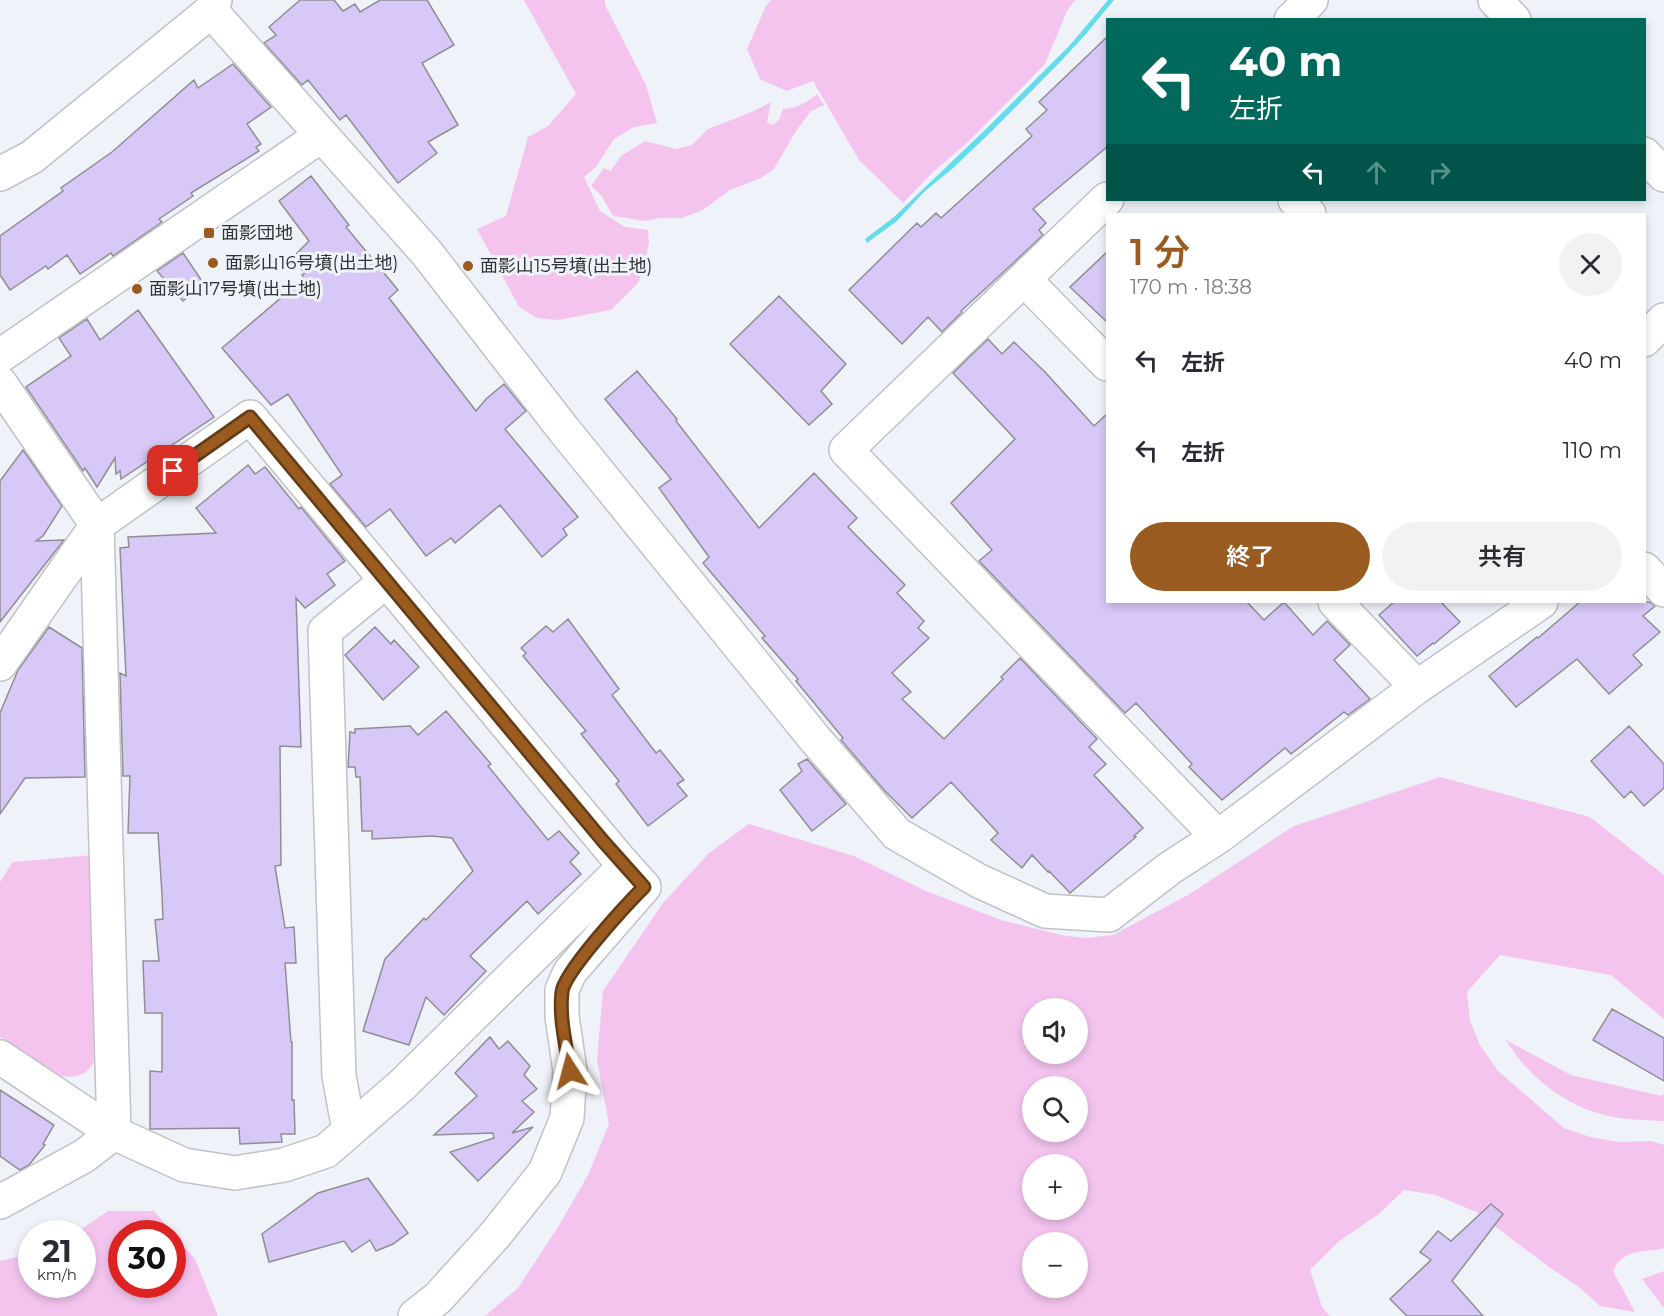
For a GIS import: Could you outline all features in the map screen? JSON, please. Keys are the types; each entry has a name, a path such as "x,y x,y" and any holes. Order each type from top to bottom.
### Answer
{"street":[{"path":"1294,18 1311,0"},
{"path":"1496,0 1512,18"},
{"path":"0,174 32,157 213,5 322,135 426,252 564,430 815,739 897,834 979,881 1045,911 1109,915 1170,868 1218,837 1417,687 1540,603"},
{"path":"0,356 322,135"},
{"path":"1646,156 1664,175"},
{"path":"1106,200 846,450 1218,837"},
{"path":"1296,201 1308,213"},
{"path":"1024,279 1106,363"},
{"path":"1646,338 1664,320"},
{"path":"0,383 97,525 114,1133"},
{"path":"0,664 97,525 250,417 644,887 570,972 562,990 562,1016 570,1071 567,1118 545,1172 495,1235 438,1298 415,1316"},
{"path":"1646,571 1664,590"},
{"path":"350,1130 339,1076 325,631 386,581"},
{"path":"1336,603 1417,687"},
{"path":"0,1057 114,1133 184,1165 235,1173 284,1165 326,1151 402,1085 625,866"},
{"path":"0,1202 84,1156 114,1133"}],"shaded area":[{"path":"524,0 605,0 605,5 646,85 657,123 634,127 614,139 596,167 584,177 600,211 625,227 648,230 649,243 638,283 611,310 558,320 537,318 519,307 477,229 506,216 528,137 548,126 576,94"},
{"path":"771,0 1075,0 1067,11 1045,64 969,141 932,173 903,203 859,160 813,81 787,91 760,79 747,49 766,6"},
{"path":"817,94 824,105 811,111 796,131 774,169 761,178 730,190 703,210 682,218 645,221 613,216 601,195 591,186 604,168 611,171 621,156 645,141 676,149 692,145 708,129 771,102 767,122 773,125 779,120 783,109 793,108"},
{"path":"1440,777 1590,817 1664,875 1664,1019 1611,975 1500,955 1467,992 1470,1021 1480,1045 1498,1071 1564,1128 1590,1137 1620,1142 1652,1141 1664,1145 1664,1248 1628,1255 1617,1264 1613,1271 1635,1312 1600,1306 1579,1287 1476,1212 1436,1195 1404,1190 1379,1214 1338,1242 1310,1270 1322,1307 1330,1316 485,1316 518,1288 558,1227 588,1175 609,1124 597,1060 603,991 663,903 709,853 749,824 854,856 926,891 1001,920 1066,936 1086,938 1113,935 1188,895 1294,826"},
{"path":"93,855 98,1055 86,1072 76,1076 65,1076 49,1071 0,1037 0,882 13,862"},
{"path":"1506,1040 1571,1075 1662,1096 1664,1093 1664,1121 1613,1117 1581,1107 1538,1079 1515,1054"},
{"path":"108,1211 154,1211 162,1220 108,1220 108,1298 186,1298 186,1248 195,1259 218,1316 0,1316 0,1261 18,1257 18,1298 96,1298 95,1220"},
{"path":"1664,1271 1664,1308 1642,1279"}],"water":[{"path":"1108,0 1114,0 1086,34 992,131 925,191 897,221 867,243 865,239 894,217 1071,44"}],"building":[{"path":"300,0 334,0 343,11 355,4 360,12 380,0 427,0 454,45 422,63 458,125 428,142 437,153 398,183 346,115 340,120 308,80 302,85 264,43 276,35 269,27"},
{"path":"1106,38 1106,148 1033,209 1046,223 1039,230 1043,235 961,311 942,332 928,317 902,344 849,290 917,223 921,227 936,213 941,218 1032,136 1026,129 1047,110 1039,102"},
{"path":"233,64 271,107 247,124 261,144 256,147 259,151 191,193 193,196 159,219 162,222 113,256 111,253 80,274 67,255 48,269 46,266 10,290 0,275 0,236 63,191 61,188 112,152 194,80 198,88"},
{"path":"311,176 349,225 346,227 398,290 389,298 476,411 504,384 526,411 505,429 578,517 563,529 567,535 542,557 500,505 455,543 451,538 426,556 390,509 366,527 330,484 342,475 288,394 271,405 222,348 304,278 302,275 305,273 291,259 309,241 279,201"},
{"path":"183,253 204,284 183,301 157,271"},
{"path":"1106,253 1106,321 1070,287"},
{"path":"779,296 846,364 821,391 832,404 809,425 730,344"},
{"path":"138,310 214,417 121,479 120,471 116,474 115,458 97,487 85,468 83,471 26,387 71,356 59,338 87,319 100,340"},
{"path":"988,339 1002,354 1014,342 1094,426 1106,415 1106,603 1248,603 1264,620 1285,603 1313,635 1327,621 1350,645 1334,660 1370,699 1348,715 1344,712 1291,754 1285,748 1222,800 1189,767 1192,764 1136,703 1125,713 979,561 992,550 951,503 1015,439 953,373"},
{"path":"637,371 677,419 676,421 759,528 814,473 857,518 848,527 905,585 897,593 924,621 918,628 929,638 892,673 911,692 902,699 944,739 1003,679 1001,677 1020,658 1097,739 1089,747 1106,764 1094,775 1143,828 1134,836 1136,837 1070,893 1032,855 1022,868 991,840 998,833 951,782 912,818 884,790 841,740 843,738 796,681 798,679 762,638 765,636 703,563 709,557 659,488 671,479 605,399"},
{"path":"23,450 62,506 43,536 36,541 64,540 0,622 0,481"},
{"path":"248,465 255,474 265,467 345,561 327,574 335,585 305,608 296,598 301,747 280,746 281,865 275,866 285,928 294,927 296,963 285,963 292,1042 292,1100 294,1100 295,1134 281,1134 282,1142 240,1144 239,1128 150,1129 150,1071 162,1072 162,1013 145,1013 143,961 159,961 155,920 163,919 162,894 158,833 128,833 130,776 123,776 120,673 126,676 120,548 129,547 128,537 216,533 196,508"},
{"path":"1649,602 1655,606 1643,616 1660,632 1633,655 1642,665 1609,694 1577,659 1516,707 1489,676 1579,603"},
{"path":"1393,603 1442,603 1460,622 1417,656 1379,615"},
{"path":"568,619 619,689 612,695 656,753 660,750 684,780 677,784 687,796 648,826 616,784 619,781 581,734 586,731 523,656 526,653 521,648 546,626 553,632"},
{"path":"49,627 82,648 85,777 25,778 0,814 0,713 18,670"},
{"path":"375,627 391,644 394,640 419,667 383,700 345,655"},
{"path":"446,711 491,764 488,766 548,840 559,831 579,853 570,862 581,874 538,914 527,901 470,956 486,971 444,1015 426,997 409,1045 363,1031 385,959 473,871 452,838 432,836 372,839 372,831 362,831 360,777 356,777 355,767 348,767 350,732 355,733 355,729 410,726 418,735"},
{"path":"1629,726 1664,764 1664,788 1644,806 1631,791 1624,798 1591,761"},
{"path":"807,759 846,804 812,831 780,790 802,771 798,764"},
{"path":"1612,1009 1664,1038 1664,1081 1593,1040"},
{"path":"490,1037 499,1049 508,1041 530,1066 524,1075 537,1089 522,1101 534,1112 512,1133 533,1127 478,1181 450,1152 494,1138 493,1133 434,1135 477,1096 455,1073"},
{"path":"0,1090 54,1125 43,1144 45,1145 29,1165 20,1170 0,1156"},
{"path":"368,1178 408,1233 393,1244 376,1251 370,1240 352,1252 344,1241 269,1262 262,1234 318,1193"},
{"path":"1491,1204 1503,1214 1452,1281 1483,1316 1407,1316 1390,1299 1431,1260 1420,1252 1438,1231 1451,1241"}],"place":[{"name":"面影団地","path":"209,233"},
{"name":"面影山16号墳(出土地)","path":"213,263"},
{"name":"面影山15号墳(出土地)","path":"468,266"},
{"name":"面影山17号墳(出土地)","path":"137,289"}],"route":[{"path":"173,471 250,417 603,841 644,887 570,972 562,990 562,1016 570,1071"}]}
